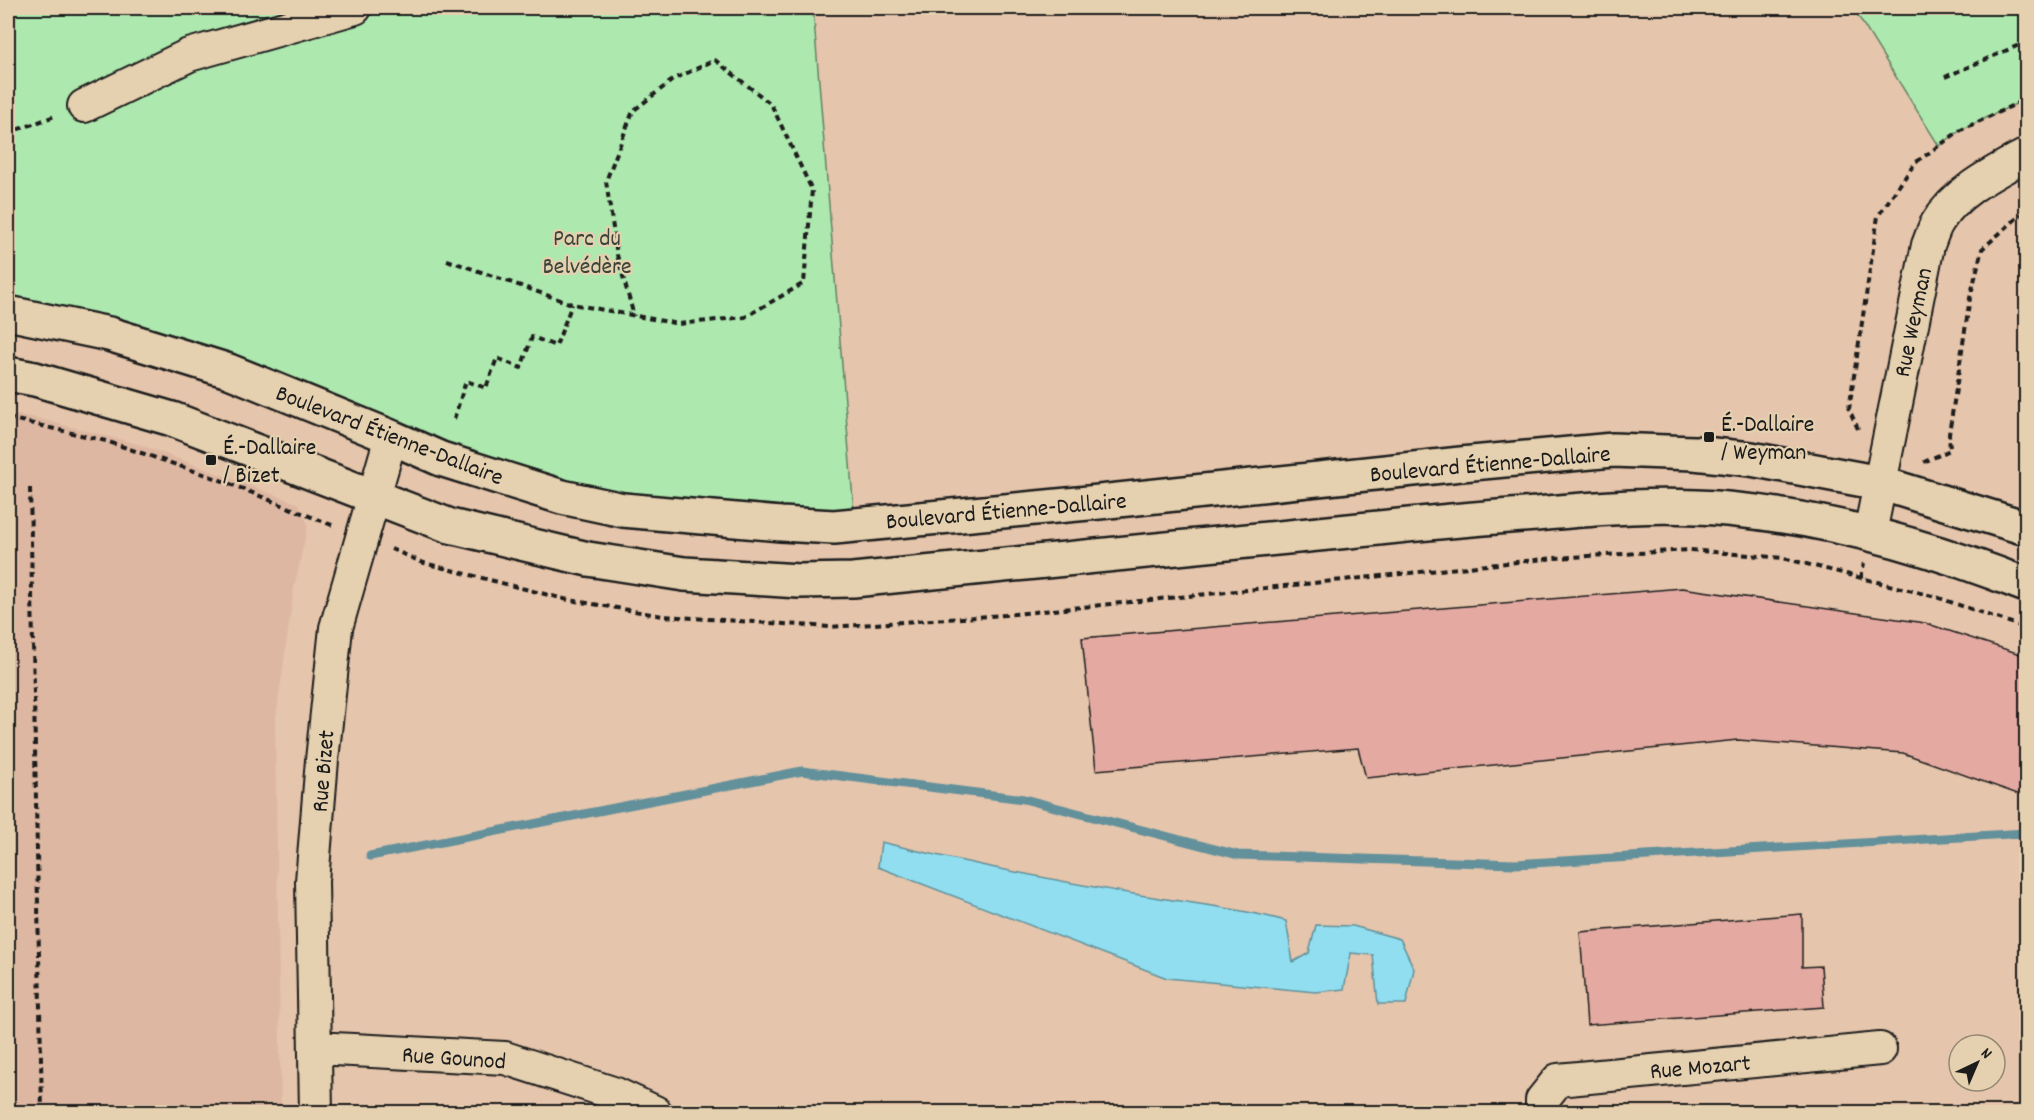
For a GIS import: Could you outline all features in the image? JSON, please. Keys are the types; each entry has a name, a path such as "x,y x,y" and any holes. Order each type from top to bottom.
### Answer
{"street":[{"path":"84,106 189,55 355,8"},
{"name":"Rue Weyman","path":"1870,533 1928,245 1938,222 1956,200 1983,180 2026,155"},
{"name":"Boulevard Étienne-Dallaire","path":"8,313 109,334 229,371 441,459 562,497 623,510 834,527 1613,450 1694,453 1751,459 1880,483 2026,528"},
{"path":"8,374 35,379 172,419 450,526 588,559 684,574 799,581 852,580 1442,522 1636,506 1677,506 1728,509 1783,516 1870,533 1935,551 2026,585"},
{"name":"Rue Bizet","path":"316,1113 312,881 336,628 391,437"},
{"name":"Rue Gounod","path":"315,1048 505,1058 616,1094 655,1113"},
{"name":"Rue Mozart","path":"1542,1113 1542,1100 1558,1080 1880,1049"}],"path":[{"path":"1945,77 2026,42"},
{"path":"447,260 572,304 634,316 679,324 745,317 804,283 812,190 771,104 715,60 674,79 633,111 606,181 617,255 634,316"},
{"path":"8,133 84,106"},
{"path":"1880,483 1950,450 1949,434 1970,298 1982,249 2026,212"},
{"path":"454,419 466,381 486,388 497,358 520,368 532,337 556,346 572,304"},
{"path":"30,488 42,1113"}],"shaded area":[{"path":"8,414 32,417 141,445 299,504 308,525 294,588 275,725 281,1112 8,1112"}],"green space":[{"name":"Parc du Belvédère","path":"8,8 813,8 855,525 623,510 8,313"},
{"path":"1853,8 2026,8 2026,99 1961,130 1939,146"}],"water":[{"path":"881,842 1035,876 1227,908 1286,921 1293,962 1309,953 1316,925 1353,926 1400,939 1414,969 1406,1004 1378,1004 1373,955 1351,953 1344,989 1316,992 1167,978 878,867"}],"building":[{"path":"1682,588 1925,623 2026,656 2026,797 1903,753 1738,740 1366,778 1358,748 1096,770 1082,638"},
{"path":"1802,914 1802,967 1821,966 1824,1007 1587,1025 1580,932"}],"waterway":[{"path":"370,856 802,771 1024,799 1238,855 1515,864 2026,833"}],"place":[{"name":"É.-Dallaire / Weyman","path":"1709,437"},
{"name":"É.-Dallaire / Bizet","path":"211,460"}]}
